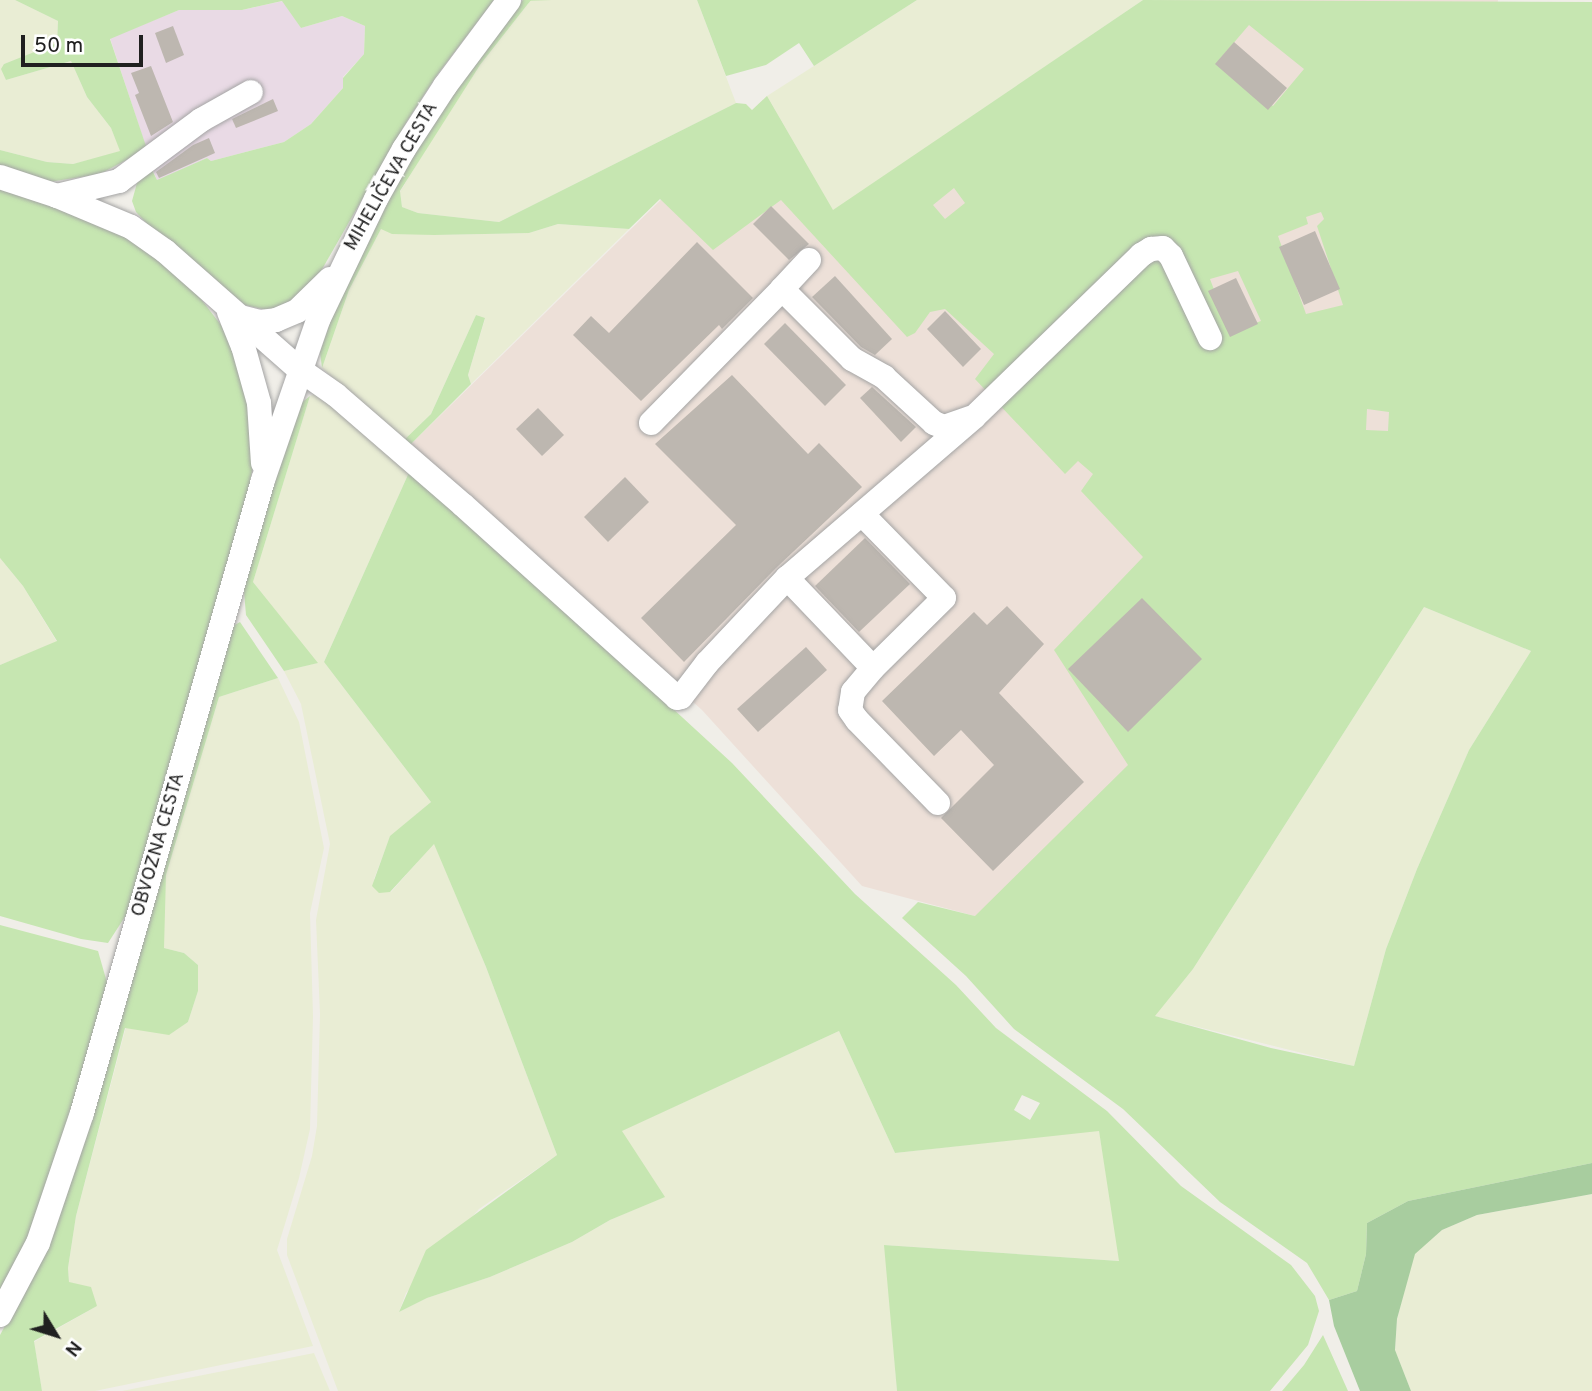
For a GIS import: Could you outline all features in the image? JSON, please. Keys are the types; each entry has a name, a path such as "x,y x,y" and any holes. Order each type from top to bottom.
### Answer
{"street":[{"name":"MIHELIČEVA CESTA","path":"299,369 346,259 404,149 445,86 509,0"},
{"path":"57,196 119,181 201,120 251,92"},
{"path":"131,227 125,210 125,197 139,168"},
{"path":"0,177 57,196 131,227 173,258 299,369 336,395 463,505 673,696 681,697 707,663 787,578 974,417 1054,336 1151,249 1163,248 1171,256 1210,338"},
{"path":"233,311 268,321 297,311 346,259"},
{"path":"650,423 809,260"},
{"path":"782,289 852,359 884,377 934,423 944,427 974,417"},
{"path":"233,311 259,403 262,480"},
{"name":"OBVOZNA CESTA","path":"0,1315 38,1243 82,1113 262,480 299,369"},
{"path":"862,514 944,598 873,668 853,692 850,710 938,803"},
{"path":"787,578 873,668"}],"shaded area":[{"path":"1158,0 1498,0 1424,607 1339,736 1247,885 975,916 862,886 702,710 408,447 767,96 833,211"},
{"path":"283,1 301,28 342,16 365,26 364,54 343,77 343,88 311,124 284,142 211,161 207,158 157,181 110,38 179,10 242,10"}],"green space":[{"path":"0,0 15,0 58,21 57,44 4,64 6,80 71,61 87,97 111,128 121,152 73,164 47,162 0,150"},
{"path":"15,0 494,0 437,75 407,121 317,278 299,300 272,311 245,305 154,231 136,212 132,201 137,183 150,166 157,180 207,158 211,161 284,142 311,124 343,88 343,78 364,54 365,26 342,16 301,28 282,1 242,10 179,10 110,39 147,149 100,174 49,182 0,167 0,150 47,162 73,164 120,151 111,128 87,97 71,61 6,80 1,69 4,64 57,43 58,21"},
{"path":"523,0 531,0 480,65 400,191 402,207 418,213 499,222 736,103 746,104 752,110 767,96 833,210 1143,0 1592,2 1592,1163 1408,1201 1367,1223 1366,1254 1357,1291 1329,1300 1307,1263 1220,1202 1123,1109 1014,1029 966,976 902,918 918,902 975,916 1128,765 1054,650 1143,557 1081,491 1093,474 1078,461 1065,474 975,379 994,354 945,309 930,312 915,333 907,337 781,200 713,250 660,199 629,229 558,224 529,233 434,235 392,234 381,229 349,290 322,368 320,352 335,308 409,160 456,86","holes":["1249,25 1304,69 1273,106 1219,60","954,188 965,203 945,219 933,205","1321,212 1324,219 1317,226 1343,305 1306,314 1278,236 1308,224 1306,217","1238,271 1261,321 1230,332 1210,279","1367,409 1389,412 1388,431 1366,430","1424,607 1531,651 1469,750 1417,869 1386,949 1354,1066 1271,1048 1155,1016 1193,969"]},
{"path":"531,0 697,0 736,103 499,222 418,213 402,207 400,192 445,117 480,65"},
{"path":"697,0 917,0 814,66 799,43 766,65 726,76"},
{"path":"917,0 1143,0 833,211 767,96"},
{"path":"0,184 131,237 191,286 224,329 246,376 253,465 248,494 130,909 108,943 81,939 0,916 0,665 57,641 23,586 0,558"},
{"path":"558,224 629,229 471,384 468,375 485,319 476,315 431,414 402,442 322,368 349,290 381,229 434,235 529,233"},
{"path":"476,315 485,318 468,375 471,384 408,447 402,442 431,414"},
{"path":"322,395 411,468 324,662 431,802 390,837 374,879 391,892 434,843 486,967 557,1155 479,1209 406,1293 399,1312 427,1298 490,1277 572,1242 610,1220 664,1197 621,1131 839,1031 895,1153 1099,1130 1120,1261 885,1245 897,1391 338,1391 287,1255 287,1239 312,1156 317,1126 320,1014 316,920 330,844 301,704 284,671 317,663 253,582 310,396"},
{"path":"310,396 253,582 318,663 284,671 246,615 243,580 300,404"},
{"path":"411,468 732,763 855,894 956,985 996,1028 1107,1111 1181,1186 1291,1265 1315,1296 1319,1311 1308,1345 1270,1391 897,1391 884,1245 1119,1261 1099,1131 895,1153 839,1031 622,1131 665,1197 610,1220 572,1242 490,1277 427,1298 399,1312 426,1250 557,1155 486,967 434,844 390,892 379,893 372,886 390,836 431,802 324,662","holes":["1022,1095 1040,1103 1030,1120 1014,1110"]},
{"path":"0,558 23,586 57,642 0,665"},
{"path":"1424,607 1531,651 1469,750 1417,869 1386,949 1354,1066 1154,1016 1193,969"},
{"path":"240,622 278,678 219,697 166,875 164,948 184,953 198,965 198,991 188,1022 169,1035 125,1028 76,1216 68,1268 69,1282 91,1287 97,1306 34,1341 42,1391 0,1391 0,1335 32,1276 233,626"},
{"path":"278,678 299,722 324,848 310,913 313,1016 310,1129 299,1178 277,1250 313,1346 95,1391 42,1391 34,1342 97,1306 69,1282 68,1268 76,1216 126,1027 170,1034 188,1022 198,991 198,965 184,953 164,948 166,875 219,697"},
{"path":"0,925 98,951 108,986 65,1133 27,1243 0,1295"},
{"path":"1592,1163 1592,1194 1477,1215 1442,1230 1415,1254 1397,1319 1395,1350 1411,1391 1360,1391 1334,1326 1329,1300 1357,1291 1366,1254 1367,1223 1408,1201"},
{"path":"1592,1194 1592,1391 1411,1391 1395,1351 1397,1319 1414,1254 1442,1230 1477,1215"},
{"path":"1323,1335 1348,1391 1282,1391 1304,1365"},
{"path":"314,1353 330,1391 122,1391 183,1379"}],"building":[{"path":"173,26 184,55 166,63 155,33"},
{"path":"1234,42 1287,88 1268,110 1215,64"},
{"path":"151,66 173,122 151,136 135,95 139,93 131,73"},
{"path":"273,99 278,111 236,128 232,119"},
{"path":"209,138 215,153 159,178 156,172 193,145"},
{"path":"771,206 809,244 789,260 753,224"},
{"path":"1315,231 1340,289 1304,305 1279,247"},
{"path":"697,242 753,298 722,329 719,325 641,401 573,335 591,316 609,333"},
{"path":"835,276 892,339 875,355 861,347 812,297"},
{"path":"1236,278 1258,324 1230,337 1208,291"},
{"path":"945,311 981,349 963,367 927,329"},
{"path":"785,323 846,385 825,406 764,344"},
{"path":"732,375 808,454 819,443 862,487 776,568 684,662 641,618 736,525 655,444"},
{"path":"872,387 916,427 901,442 860,398"},
{"path":"538,408 564,435 542,456 516,429"},
{"path":"625,477 649,502 608,542 584,517"},
{"path":"865,538 910,584 859,632 815,586"},
{"path":"1142,598 1202,659 1128,732 1068,669"},
{"path":"1007,606 1044,644 999,693 1084,782 993,871 941,818 994,765 961,730 934,756 882,701 974,612 987,625"},
{"path":"806,647 827,670 758,732 737,709"}]}
